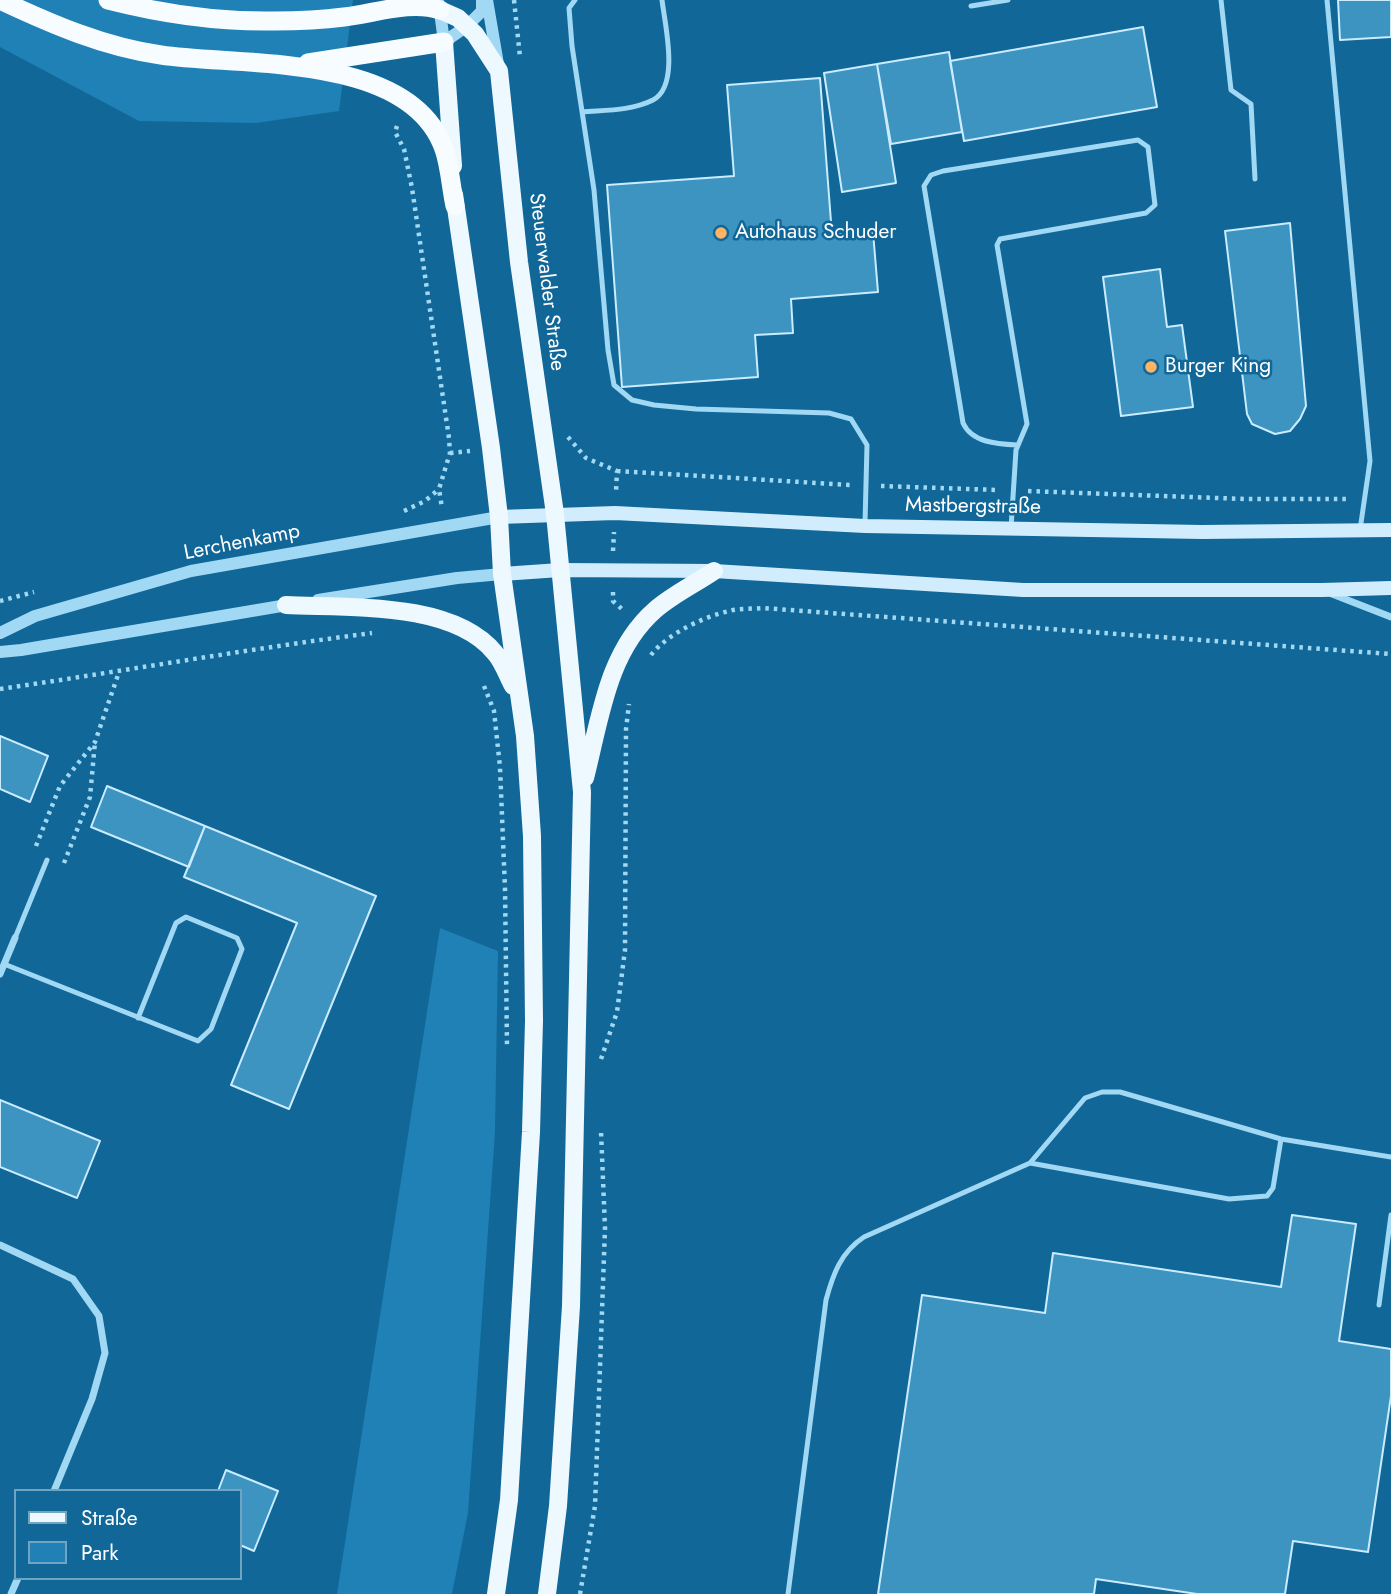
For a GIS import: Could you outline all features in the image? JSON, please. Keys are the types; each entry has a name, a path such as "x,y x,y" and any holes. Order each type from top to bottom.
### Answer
{"highway":[{"path":"0,0 70,31 159,55 293,65 338,73 381,86 408,102 427,120 444,148 455,206"},
{"path":"108,0 149,11 204,19 274,21 343,17 440,5"},
{"path":"343,17 358,0"},
{"path":"293,65 444,42"}],"main road":[{"path":"440,5 475,34 499,71"},
{"path":"444,42 455,206 490,439 499,517 502,575 526,736 532,835 534,1035 531,1132 509,1500 496,1594"},
{"name":"Steuerwalder Straße","path":"499,71 519,262 555,514 582,792"},
{"name":"Mastbergstraße","path":"499,517 615,513 865,526 1202,532 1391,530"},
{"path":"502,575 561,570 714,571 1023,590 1391,588"},
{"path":"547,1594 558,1506 570,1307 582,792 611,672 639,626 656,609 714,571"},
{"path":"286,605 424,613 465,627 495,653 520,698"}],"street":[{"name":"Steuerwalder Straße","path":"444,42 467,26 482,11 484,0"},
{"name":"Steuerwalder Straße","path":"484,0 499,71"},
{"path":"440,5 444,42"},
{"name":"Lerchenkamp","path":"0,633 35,616 191,571 499,517"},
{"path":"0,652 457,578 502,575"},
{"path":"1322,590 1391,617"},
{"path":"0,974 15,938"},
{"path":"0,1245 73,1279 99,1316 106,1353 92,1399 55,1489"}],"lane":[{"path":"575,0 569,8 572,46 594,190 608,350 614,385 632,400 654,405 829,413 851,419 867,445 865,526"},
{"path":"582,112 625,109 654,99 664,90 668,70 668,43 662,0"},
{"path":"971,6 1008,0"},
{"path":"1221,0 1231,90 1251,104 1255,179"},
{"path":"1327,0 1370,461 1360,530"},
{"path":"1011,528 1018,445 1027,424 997,245 1000,239 1146,213 1155,205 1148,147 1138,140 943,171 932,175 924,186 965,429 990,443 1018,445"},
{"path":"15,938 47,860"},
{"path":"4,964 138,1018 198,1041 211,1029 242,949 237,938 186,917 176,923 138,1018"},
{"path":"788,1594 826,1300 839,1262 851,1246 864,1237 1030,1163 1085,1098 1102,1092 1120,1092 1281,1139 1391,1157"},
{"path":"1030,1163 1229,1199 1250,1199 1267,1196 1273,1188 1281,1139"},
{"path":"1379,1305 1391,1215"}],"path":[{"path":"514,0 522,68"},
{"path":"408,102 395,132 404,149 412,188 449,438 450,453 439,489 446,526"},
{"path":"565,428 568,438 586,458 617,471 613,601 639,626"},
{"path":"647,660 659,644 694,625 729,611 763,608 1391,654"},
{"path":"0,689 278,645 384,632"},
{"path":"95,742 60,786 33,854 63,866 90,797 95,742 119,672"},
{"path":"480,676 495,711 500,767 508,1050"},
{"path":"601,1061 617,1012 625,950 626,729 630,697"},
{"path":"580,1594 595,1506 605,1228 600,1125"}],"green space":[{"path":"0,0 353,0 339,111 256,123 139,121 0,47"},
{"path":"440,928 498,951 495,1132 468,1513 452,1594 337,1594"}],"building":[{"path":"1338,0 1391,0 1391,37 1340,40"},
{"path":"1143,27 1157,107 964,141 950,61"},
{"path":"949,52 962,132 891,144 877,64"},
{"path":"877,64 896,183 842,192 824,73"},
{"name":"Autohaus Schuder","path":"820,78 832,235 873,232 878,292 791,299 793,333 755,335 758,377 622,387 607,185 734,176 727,85"},
{"path":"1290,223 1306,406 1290,431 1275,434 1252,424 1247,414 1225,231"},
{"name":"Burger King","path":"1160,269 1167,327 1182,325 1193,407 1121,416 1103,277"},
{"path":"0,736 48,756 30,802 0,789"},
{"path":"107,786 205,826 189,867 91,827"},
{"path":"205,826 376,896 289,1109 231,1085 297,923 184,877"},
{"path":"0,1100 100,1141 77,1198 0,1167"},
{"path":"1292,1215 1356,1224 1339,1341 1391,1349 1391,1396 1368,1552 1293,1541 1285,1594 1197,1594 1096,1579 1094,1594 878,1594 922,1295 1045,1313 1053,1253 1281,1287"},
{"path":"226,1470 278,1491 254,1551 242,1546 242,1489 219,1489"}],"place":[{"name":"Autohaus Schuder","path":"721,233"},
{"name":"Burger King","path":"1151,367"}]}
